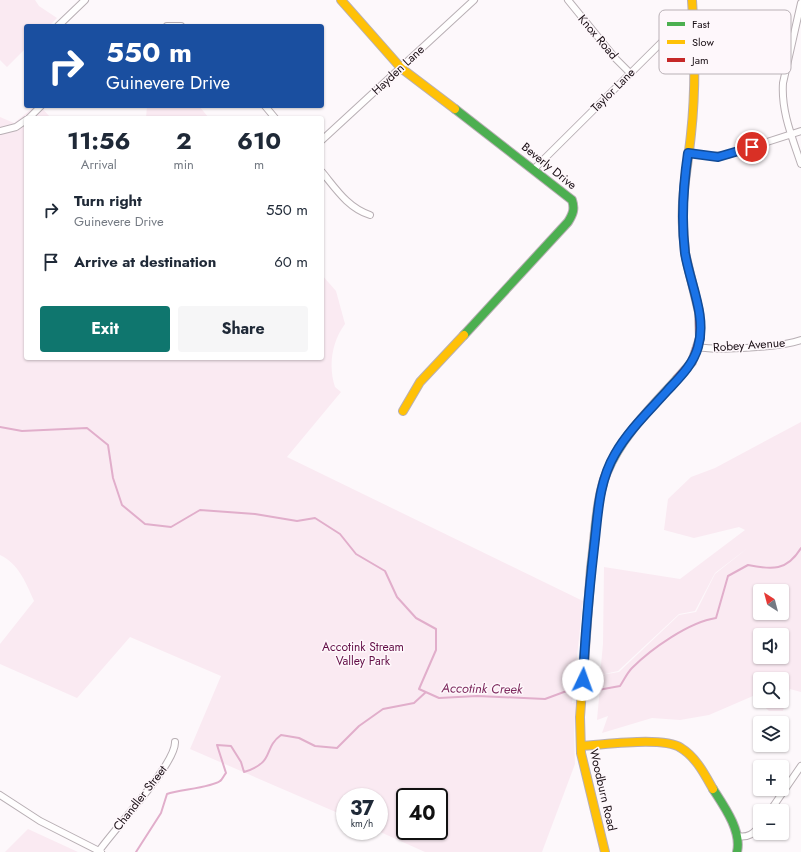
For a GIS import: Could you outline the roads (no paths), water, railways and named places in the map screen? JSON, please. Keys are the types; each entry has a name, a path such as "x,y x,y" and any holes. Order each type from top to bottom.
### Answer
{"street":[{"path":"60,24 85,0"},
{"name":"Beverly Drive","path":"341,0 401,68 534,169 572,200 578,209 556,236 420,382 403,411"},
{"name":"Hayden Lane","path":"324,138 474,0"},
{"name":"Knox Road","path":"568,0 616,59 630,73"},
{"name":"Woodburn Road","path":"692,0 693,10"},
{"path":"791,47 801,3"},
{"name":"Taylor Lane","path":"534,169 659,45"},
{"name":"Woodburn Road","path":"605,852 584,772 581,746 581,704 589,588 600,500 606,473 623,442 683,374 692,362 698,347 700,324 699,312 685,253 682,212 695,74"},
{"path":"785,74 783,83 783,105 801,164"},
{"path":"31,116 39,108"},
{"path":"267,108 273,116"},
{"path":"0,131 16,127 24,121"},
{"path":"688,153 709,156 727,156 801,131"},
{"path":"324,174 351,205 370,215"},
{"name":"Robey Avenue","path":"698,347 716,349 784,344 801,340"},
{"name":"Chandler Street","path":"100,852 158,776 174,752 175,742"},
{"path":"581,746 658,742 668,743 684,749 697,764 737,836 737,852"},
{"path":"775,804 801,766"},
{"path":"0,794 40,820 100,852"},
{"path":"737,836 753,833"}],"waterway":[{"name":"Accotink Creek","path":"0,427 22,431 87,428 108,445 113,478 122,505 145,524 171,527 200,510 255,514 297,521 315,518 340,534 356,554 385,571 397,597 416,618 436,629 436,650 419,689 439,698 477,696 545,699 572,689 581,689"},
{"name":"Accotink Creek","path":"585,690 598,690 620,686 632,668 671,637 694,625 716,618 728,576 748,565 764,568 784,565 796,556 801,548"},
{"path":"136,852 161,813 167,794 210,785 222,780 226,773 217,745 231,746 241,762 244,772 261,764 265,760 275,740 281,735 299,738 315,746 337,748 359,726 383,709 414,703 426,692"}],"park label":[{"name":"Accotink Stream Valley Park","path":"363,654"}]}
